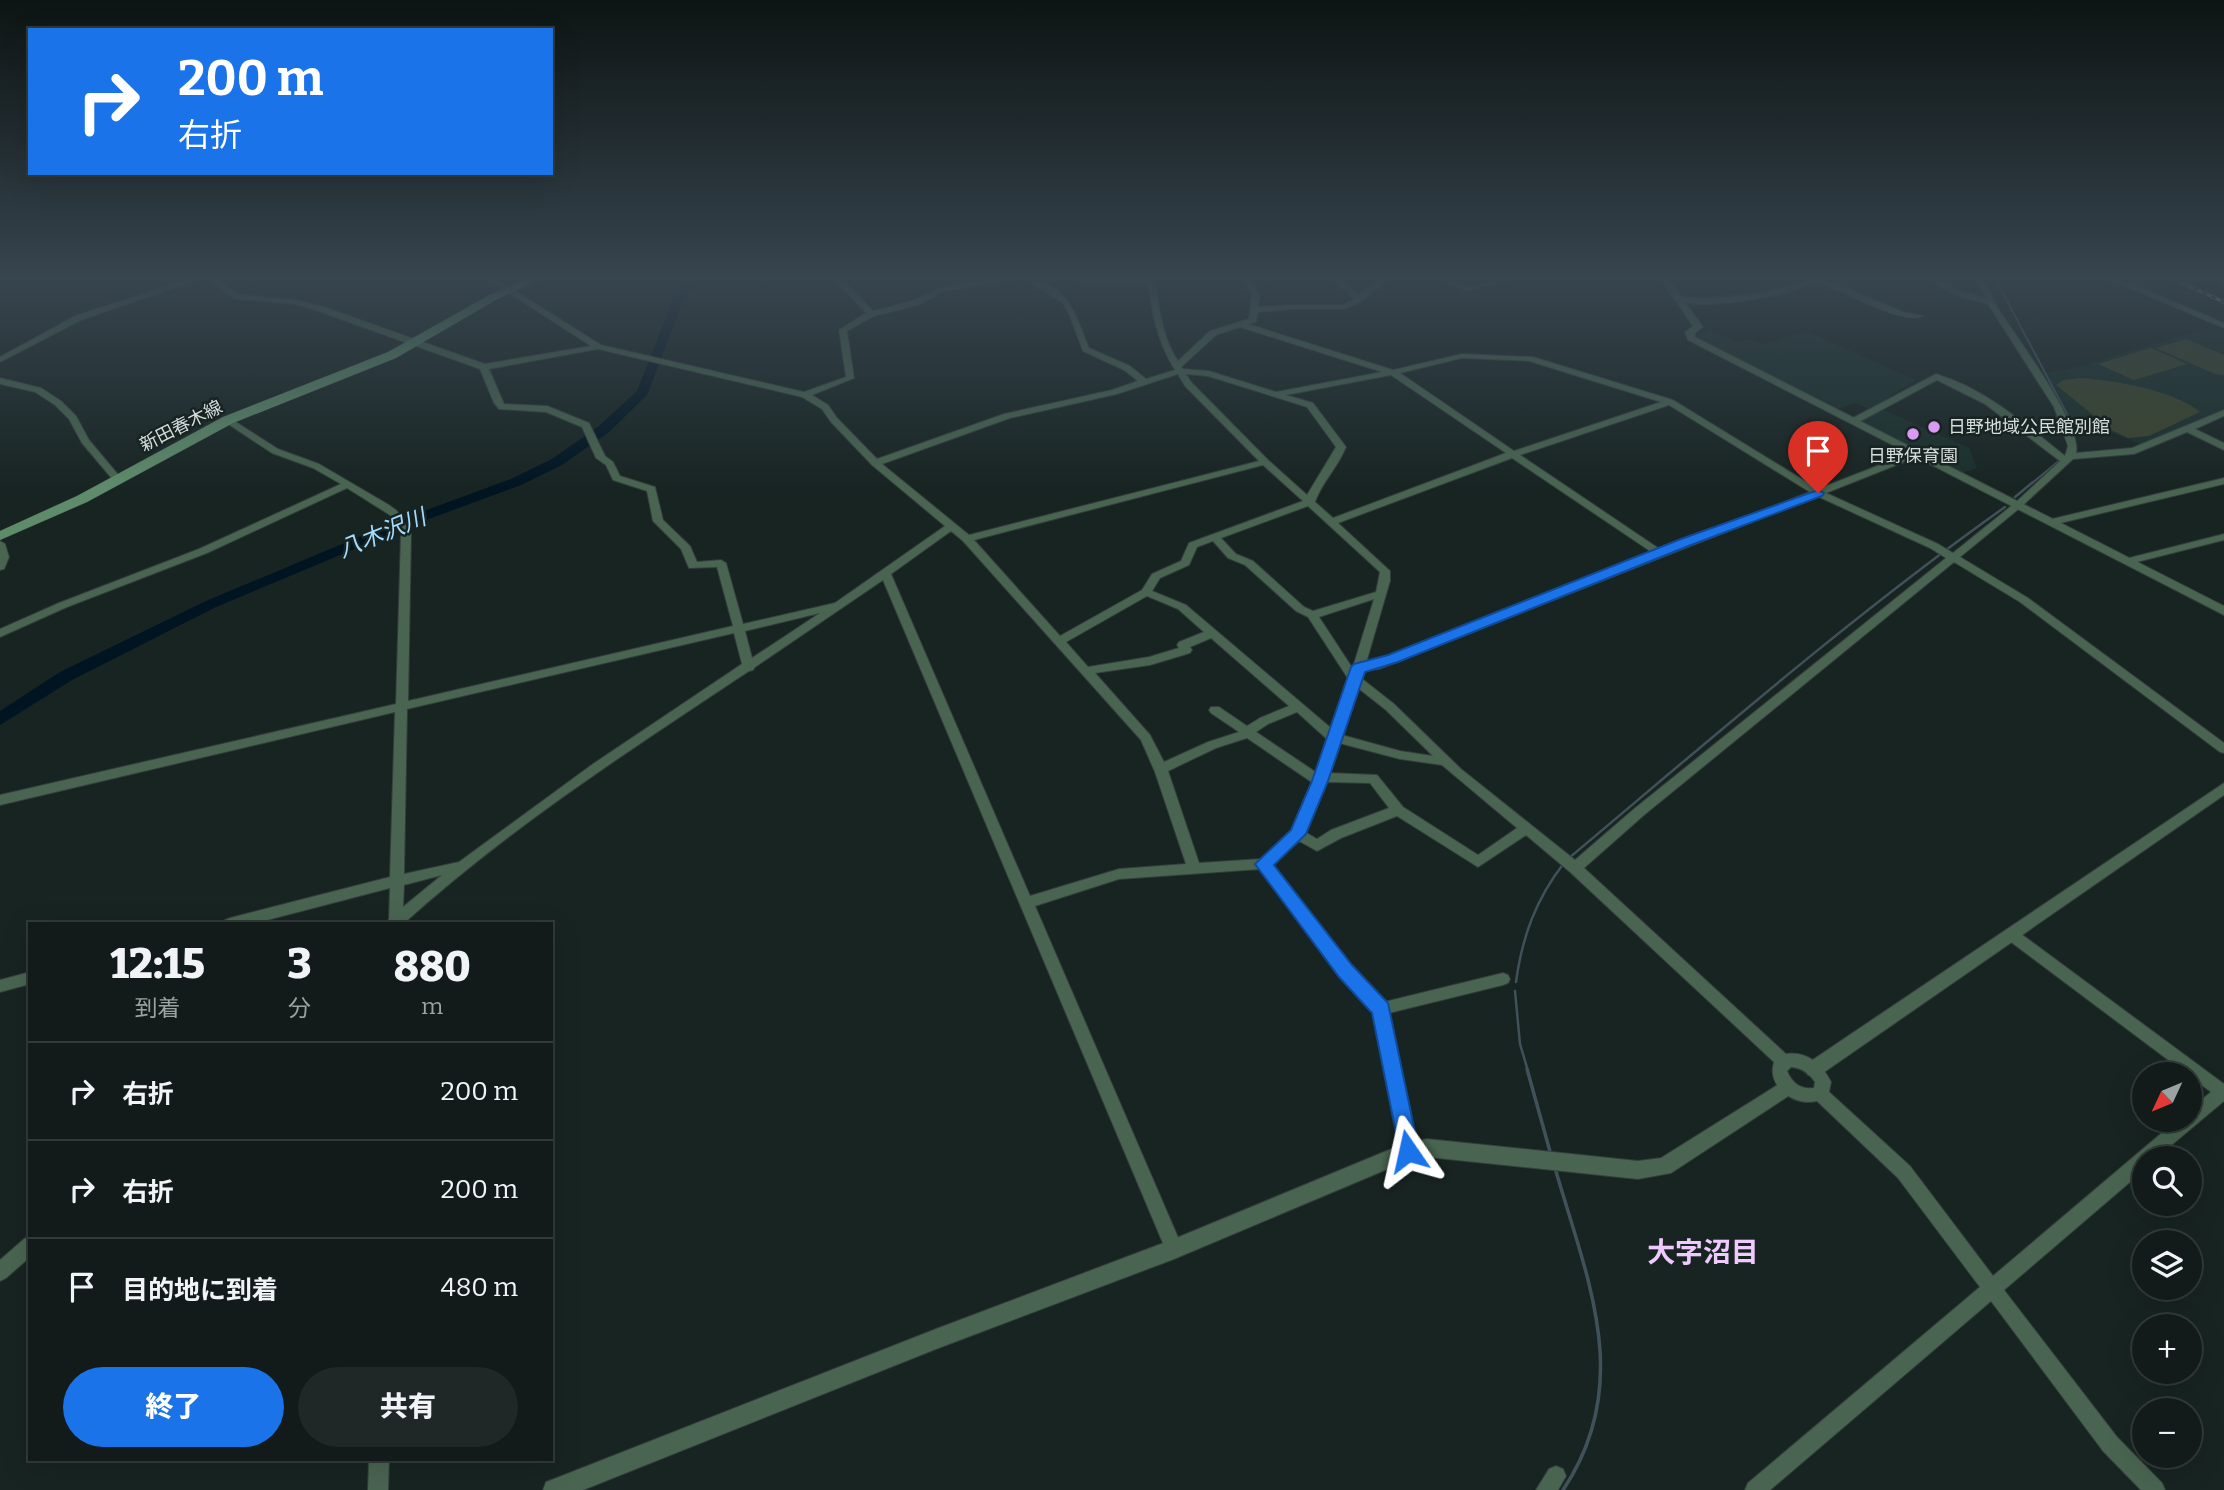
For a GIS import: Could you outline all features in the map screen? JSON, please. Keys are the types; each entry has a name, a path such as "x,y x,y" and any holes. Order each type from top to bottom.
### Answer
{"main road":[{"name":"新田春木線","path":"0,536 63,508 229,420 402,350"}],"street":[{"path":"0,360 19,350"},
{"path":"433,350 484,367 584,350"},
{"path":"611,350 805,395 825,407 875,463 967,539 1146,738 1160,769 1194,869"},
{"path":"805,395 849,378 846,350"},
{"path":"1087,350 1127,368 1144,382"},
{"path":"1027,903 1119,874 1264,864 1298,834 1320,779 1380,594 1385,571 1204,403 1167,350"},
{"path":"875,463 1007,416 1114,392 1144,382 1178,368 1196,350"},
{"path":"1321,350 1392,372 1659,553"},
{"path":"1714,350 2224,611"},
{"path":"1575,868 1947,554 2018,505 2068,458 2073,446 2058,407 2022,350"},
{"path":"1278,394 1462,356 1517,357 1556,366 1670,402 1818,493 1947,554 2024,600 2224,749"},
{"path":"484,367 502,407 547,408 586,425 601,457 610,464 616,478 652,489 658,521 686,548 693,566 721,563 749,667"},
{"path":"1178,368 1209,373 1310,405 1341,447 1337,459 1312,493 1310,502"},
{"path":"1854,421 1936,377 1955,383 2014,418 2068,458 2134,451 2224,413"},
{"path":"0,381 38,390 58,403 73,418 85,441 117,479"},
{"path":"1331,522 1513,454 1670,402"},
{"path":"229,420 275,451 316,466 345,486 394,513 406,534 395,922"},
{"path":"2187,428 2224,447"},
{"path":"1356,673 1916,453"},
{"path":"967,539 1265,462"},
{"path":"2052,522 2224,481"},
{"path":"0,633 63,605 203,551 345,486"},
{"path":"1060,641 1146,592 1156,576 1185,563 1193,545 1310,502"},
{"path":"396,922 460,865 619,752 749,667 952,526"},
{"path":"1214,537 1232,556 1249,563 1300,609 1312,615 1356,673 1444,760 1575,868 1784,1062"},
{"path":"2129,561 2224,537"},
{"path":"0,544 4,557 0,566"},
{"path":"886,574 1174,1249"},
{"path":"1146,592 1182,607 1333,737 1400,755 1444,760"},
{"path":"1312,615 1380,594"},
{"path":"0,800 835,606"},
{"path":"1086,671 1150,661 1186,650 1183,645 1212,633"},
{"path":"1160,769 1212,746 1238,738 1298,706"},
{"path":"1216,710 1320,779 1373,778 1398,810 1478,862 1527,828"},
{"path":"1814,1069 2224,788"},
{"path":"1298,834 1317,846 1336,834 1398,810"},
{"path":"1264,864 1346,971 1381,1009 1408,1151"},
{"path":"238,922 460,865"},
{"path":"2012,935 2223,1092 2159,1146"},
{"path":"0,986 28,979"},
{"path":"1381,1009 1503,979"},
{"path":"1784,1062 1796,1060 1814,1069 1823,1082 1819,1093"},
{"path":"1784,1062 1779,1071 1787,1087 1803,1096 1819,1093"},
{"path":"554,1490 936,1339 1174,1249 1408,1151 1427,1148 1638,1170 1664,1167 1787,1087"},
{"path":"1819,1093 1904,1172 2110,1444 2155,1490"},
{"path":"1755,1490 2132,1169"},
{"path":"0,1272 28,1247"},
{"path":"378,1490 379,1461"}],"shaded area":[{"path":"1720,350 1848,350 1916,380 1870,409 1855,403 1838,409"},
{"path":"2136,350 2224,350 2224,411 2143,445 2065,414 2038,375 2082,366"},
{"name":"日野保育園","path":"1882,409 1969,448 1977,468 1963,473 1861,420"}],"green space":[{"path":"2146,350 2154,350 2187,364 2134,380 2098,364"},
{"path":"2159,350 2211,350 2224,355 2224,375 2215,374"},
{"path":"2080,378 2110,381 2159,392 2200,412 2149,436 2128,438 2113,431 2056,385 2064,380"}],"waterway":[{"name":"八木沢川","path":"0,719 66,676 211,604 402,524 516,482 557,462 604,429 643,392 659,350"},
{"path":"2033,350 2068,416 2072,430"},
{"path":"2031,484 2060,460"},
{"path":"2015,497 2033,482"},
{"path":"1569,858 1838,634 2005,507"},
{"path":"1516,982 1522,949 1532,919 1546,890 1564,863"},
{"path":"1515,991 1520,1044 1528,1071"},
{"path":"1527,1069 1551,1155"},
{"path":"1555,1168 1591,1290 1601,1370 1597,1410 1585,1450 1563,1490"}],"place":[{"name":"日野地域公民館別館","path":"1934,427"},
{"name":"日野保育園","path":"1913,434"}],"district":[{"name":"大字沼目","path":"1703,1252"}],"route":[{"path":"1408,1151 1381,1009 1346,971 1264,864 1298,834 1320,781 1353,678 1359,667 1375,666 1686,542 1818,493"}]}
